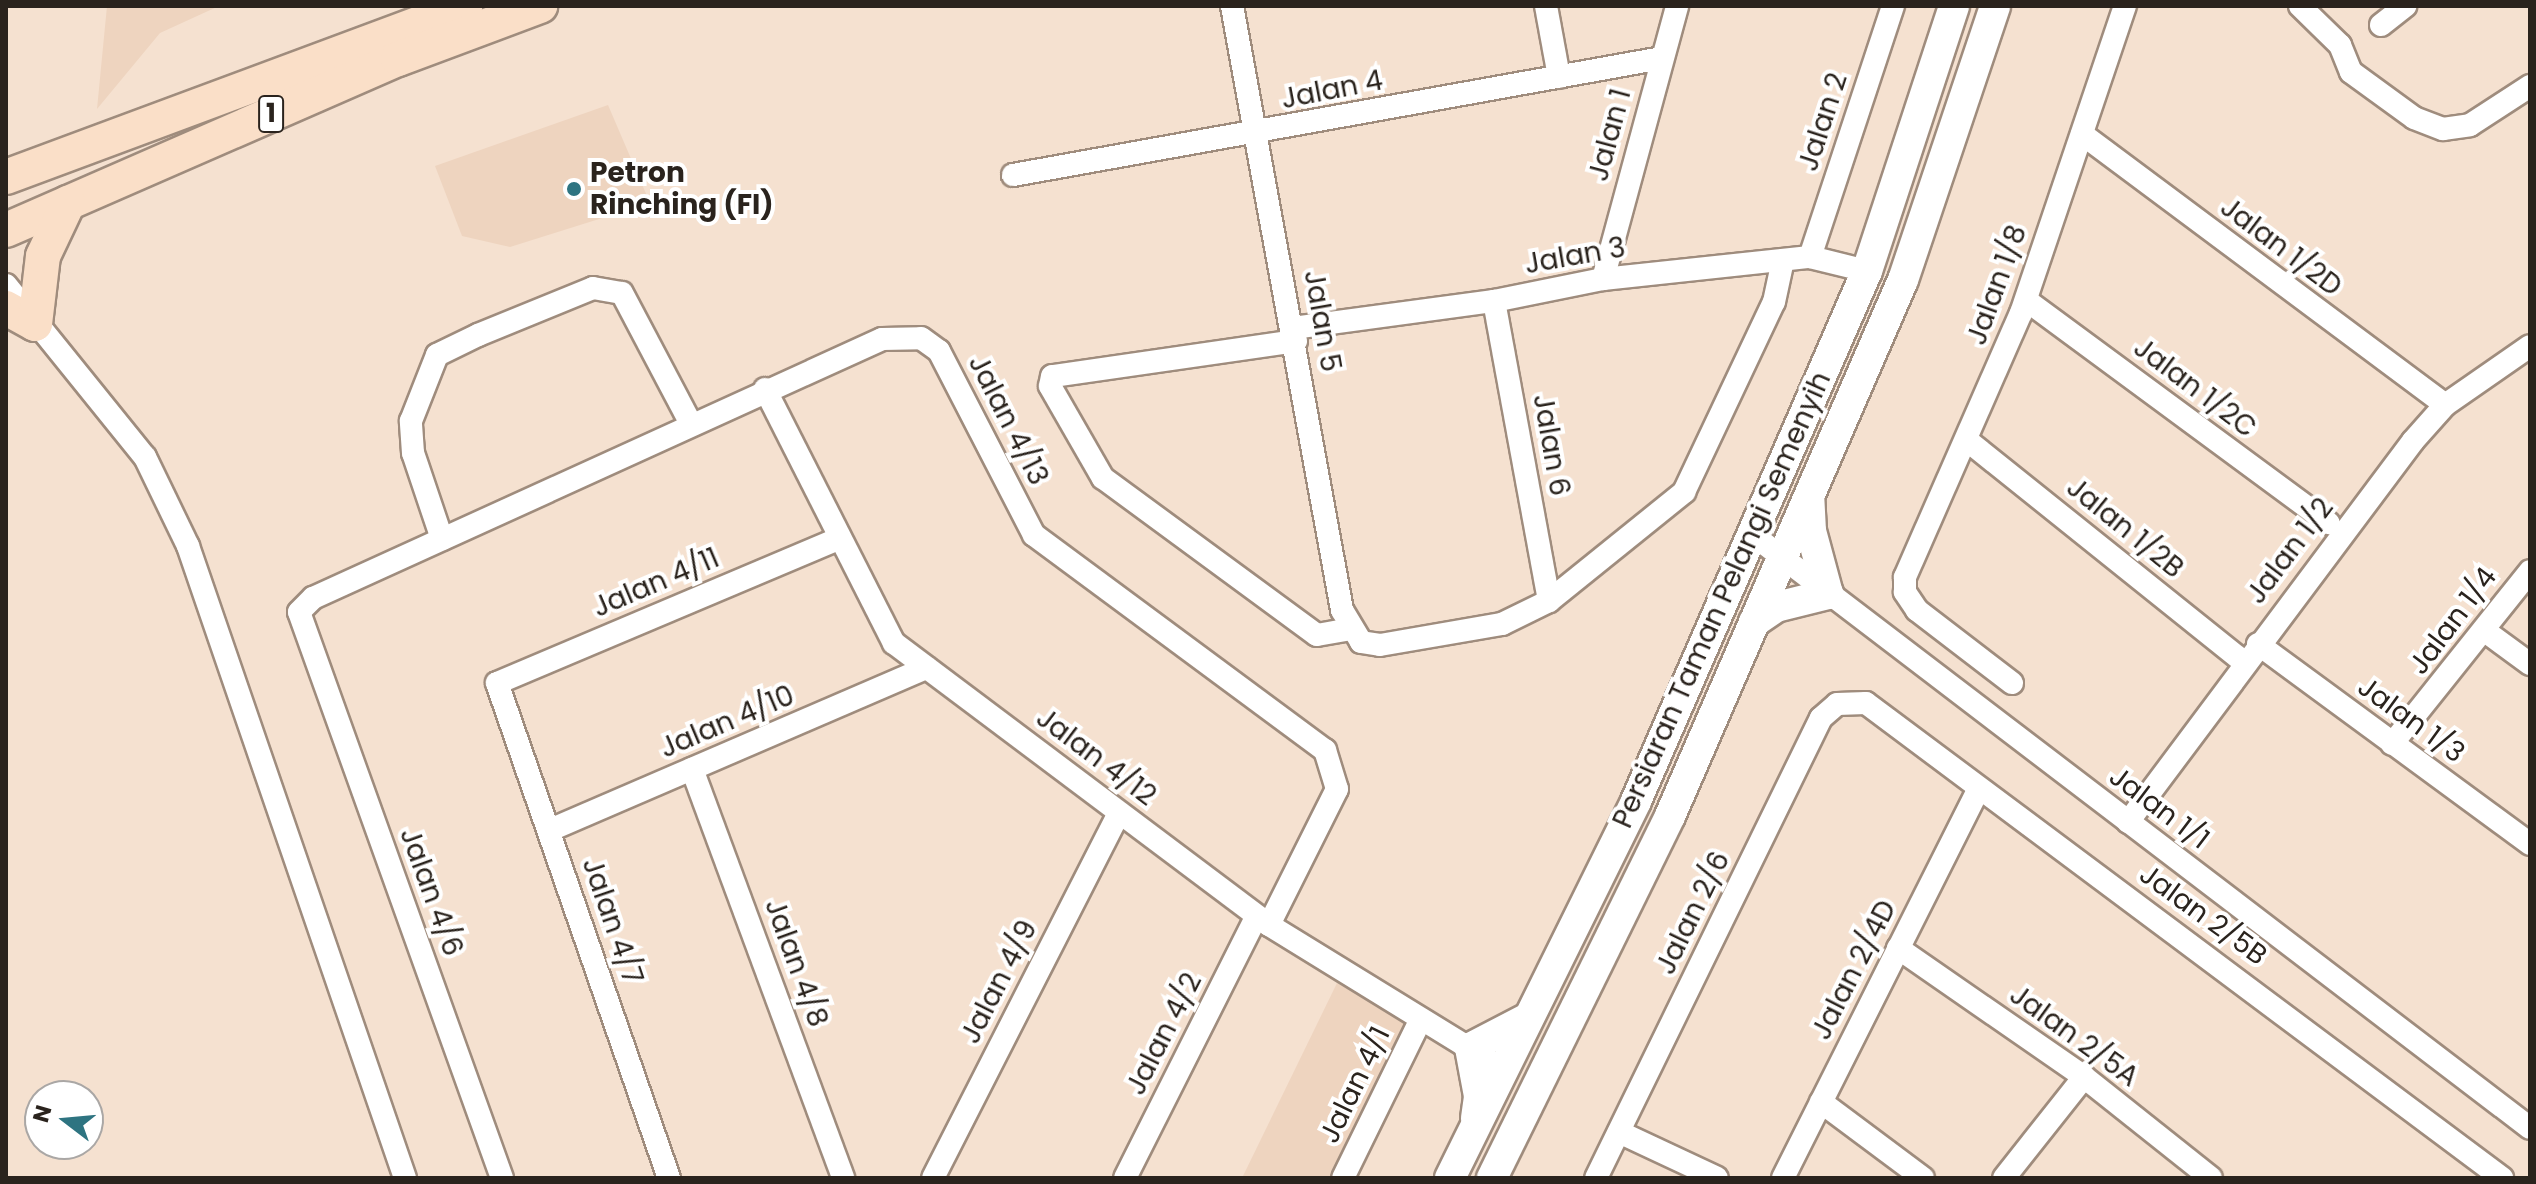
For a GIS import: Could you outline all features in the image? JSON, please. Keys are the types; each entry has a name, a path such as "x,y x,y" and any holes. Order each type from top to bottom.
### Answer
{"main road":[{"name":"1","path":"6,177 465,6"},
{"name":"1","path":"6,230 398,59 540,6"},
{"path":"21,316 43,256 68,203"}],"street":[{"name":"Jalan 5","path":"1232,6 1295,334 1342,610 1356,636"},
{"path":"1546,6 1559,77"},
{"name":"Jalan 1","path":"1603,279 1677,6"},
{"name":"Jalan 2","path":"1810,257 1893,6"},
{"name":"Persiaran Taman Pelangi Semenyih","path":"1450,1178 1636,801 1867,271 1954,6"},
{"name":"Persiaran Taman Pelangi Semenyih","path":"1492,1178 1670,816 1881,333 1916,245 1995,6"},
{"name":"Jalan 1/8","path":"2012,683 1917,610 1905,592 1905,577 1968,441 2026,300 2125,6"},
{"path":"2300,6 2340,45 2351,72 2414,118 2443,129 2470,125 2530,86"},
{"path":"2381,25 2405,6"},
{"name":"Jalan 4","path":"1013,175 1256,135 1662,58"},
{"name":"Jalan 1/2D","path":"2082,134 2445,405"},
{"path":"1881,333 1880,307 1867,271 1904,258 1916,245"},
{"name":"Jalan 3","path":"1356,636 1317,635 1103,478 1053,395 1052,376 1494,301 1603,279 1810,257 1867,271"},
{"path":"1356,636 1380,645 1502,624 1549,601 1689,487 1774,302 1783,260"},
{"path":"6,285 21,316 145,457 188,546 405,1178"},
{"path":"442,539 413,453 411,421 437,355 478,335 593,288 622,293 690,422"},
{"name":"Jalan 1/2C","path":"2026,300 2329,523"},
{"name":"Jalan 6","path":"1494,301 1549,601"},
{"name":"Jalan 4/13","path":"303,626 299,612 313,598 690,422 882,339 921,338 939,351 1034,535 1325,750 1337,789 1263,920"},
{"name":"Jalan 1/2","path":"2128,822 2244,662 2445,405 2530,346"},
{"name":"Jalan 4/12","path":"765,389 838,539 894,643 1263,920 1503,1069"},
{"name":"Jalan 1/2B","path":"1968,441 2244,662"},
{"path":"1754,622 1776,607 1828,594 1811,531 1808,496"},
{"name":"Jalan 1/1","path":"1753,535 2530,1128"},
{"name":"Jalan 4/11","path":"497,683 838,539"},
{"name":"Jalan 1/4","path":"2392,744 2530,571"},
{"name":"Jalan 4/6","path":"303,626 502,1178"},
{"path":"2485,631 2530,664"},
{"name":"Jalan 1/3","path":"2258,644 2530,844"},
{"name":"Jalan 4/10","path":"550,830 927,668"},
{"name":"Jalan 4/7","path":"497,683 669,1178"},
{"name":"Jalan 2/5B","path":"1866,703 2502,1178"},
{"name":"Jalan 2/6","path":"1596,1178 1821,718 1837,704 1866,703"},
{"name":"Jalan 4/8","path":"692,769 843,1178"},
{"name":"Jalan 2/4D","path":"1783,1178 1979,789"},
{"name":"Jalan 4/9","path":"933,1178 1119,813"},
{"name":"Jalan 4/2","path":"1125,1178 1263,920"},
{"name":"Jalan 2/5A","path":"1898,948 2084,1077 2211,1178"},
{"path":"1475,1128 1479,1096 1470,1048 1528,1018"},
{"name":"Jalan 4/1","path":"1343,1178 1421,1019"},
{"path":"1512,1137 1513,1092 1503,1069 1533,1060 1559,1041"},
{"path":"2004,1178 2084,1077"},
{"path":"1821,1102 1923,1178"},
{"path":"1619,1132 1717,1178"}],"shaded area":[{"path":"107,6 219,6 160,33 97,109"},
{"path":"608,105 650,203 510,247 462,236 435,166"},
{"path":"1337,983 1406,1022 1331,1178 1242,1178"}],"place":[{"name":"Petron Rinching (FI)","path":"574,189"}]}
